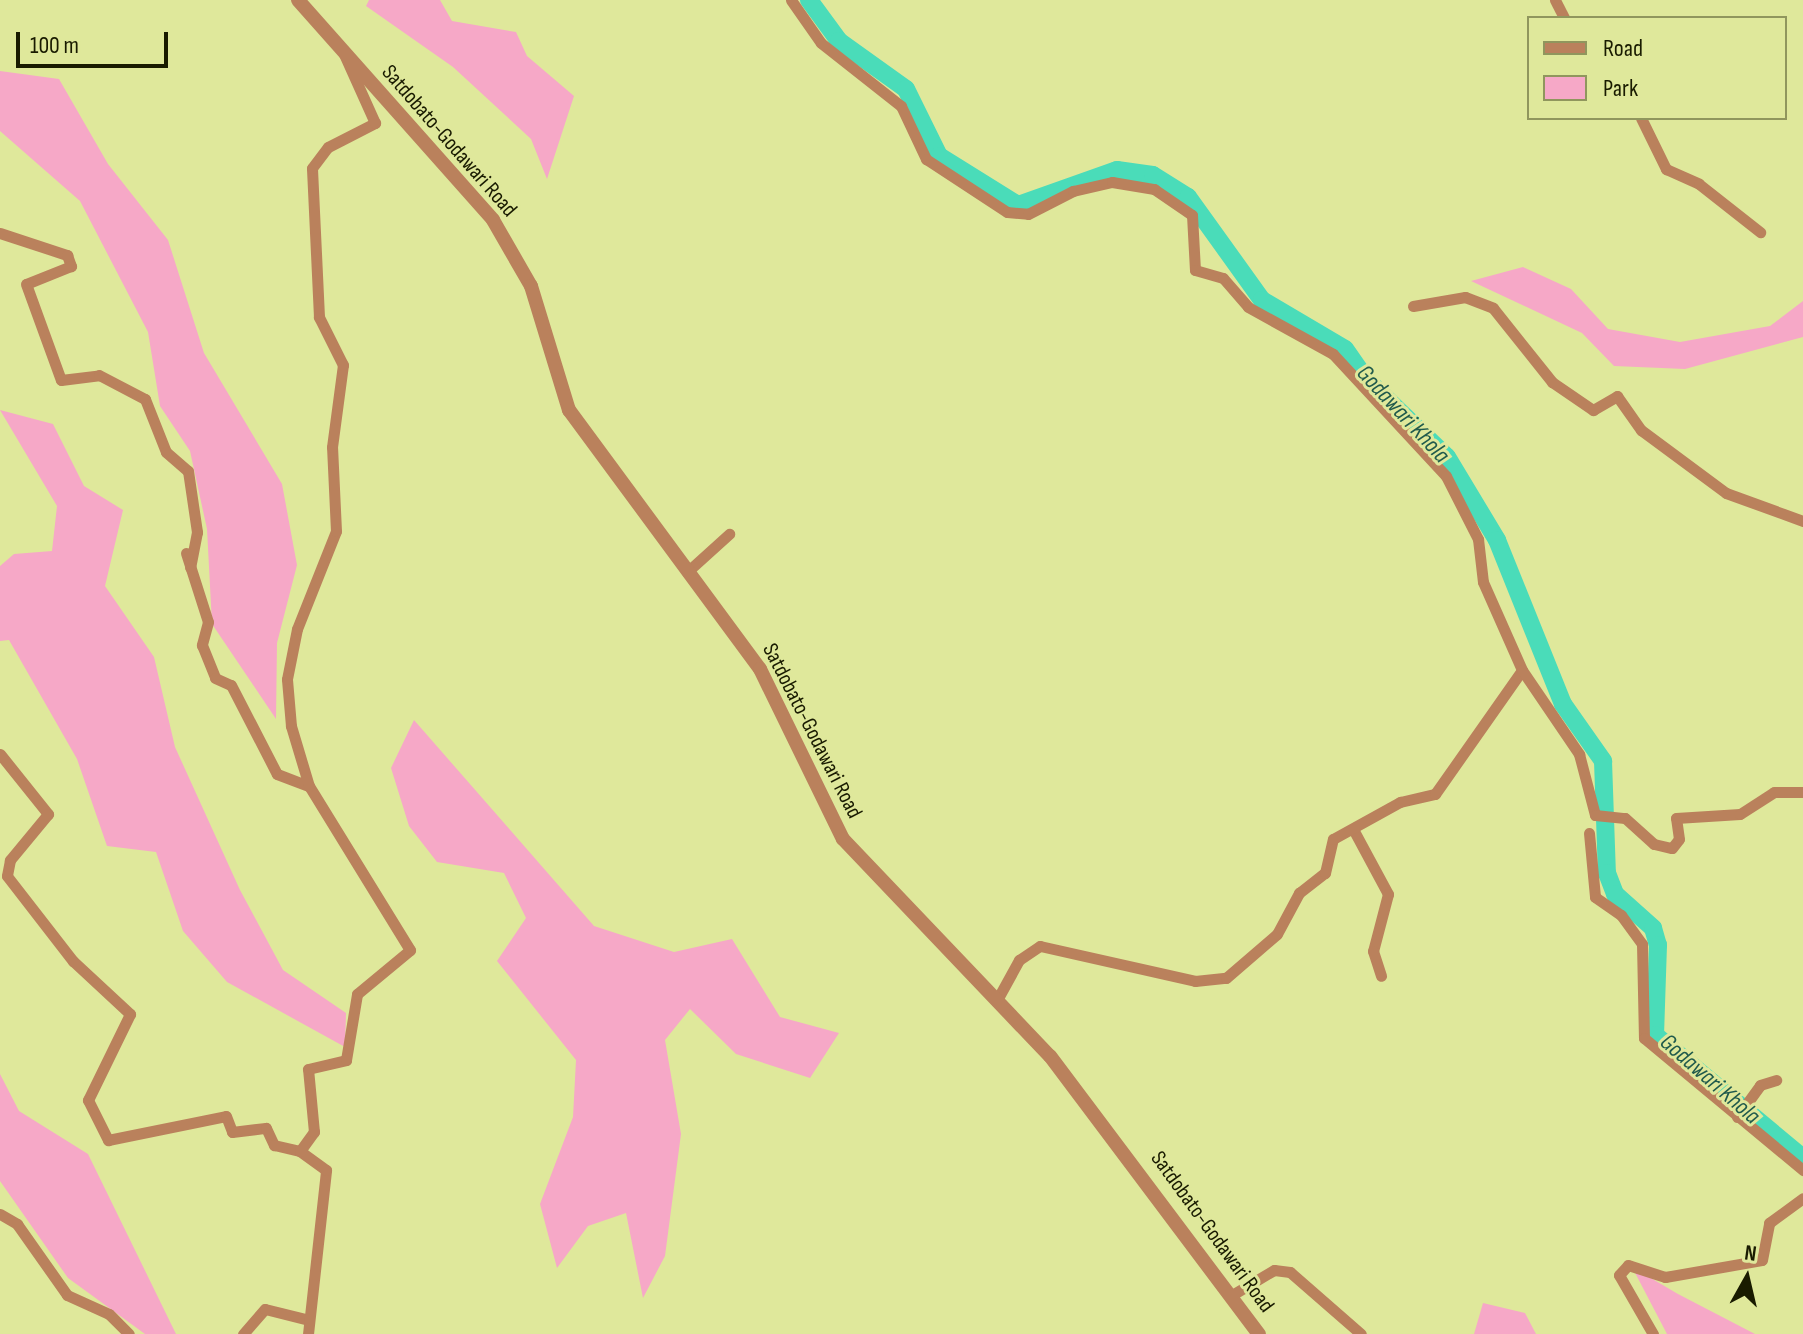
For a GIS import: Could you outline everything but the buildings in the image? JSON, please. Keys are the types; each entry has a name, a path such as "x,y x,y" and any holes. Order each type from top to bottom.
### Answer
{"street":[{"name":"Satdobato-Godawari Road","path":"298,0 493,220 531,286 569,410 760,669 835,827 908,909 997,1000 1098,1114 1259,1334"},
{"path":"791,0 821,43 901,106 926,159 1007,212 1028,214 1073,191 1112,182 1154,189 1192,215 1195,270 1223,278 1248,307 1333,354 1446,476 1478,539 1483,582 1522,670 1579,754 1591,810 1625,818 1654,844 1672,848 1679,839 1676,818 1740,814 1774,792 1803,792"},
{"path":"300,1151 314,1132 308,1069 346,1060 357,994 410,950 309,786 291,726 287,679 297,629 336,531 332,447 343,365 319,317 312,168 328,147 375,123 344,54"},
{"path":"1642,120 1666,169 1699,184 1760,232"},
{"path":"0,233 67,255 71,266 26,284 61,380 99,375 145,399 166,452 188,471 197,532 190,567"},
{"path":"1413,306 1465,297 1493,308 1515,328 1534,367 1562,389 1593,410 1617,396 1641,430 1726,493 1803,521"},
{"path":"687,572 729,534"},
{"path":"186,553 208,622 202,645 215,678 231,685 277,774 309,786"},
{"path":"997,1000 1019,960 1040,946 1220,982 1277,934 1299,893 1325,873 1333,839 1400,802 1435,794 1522,670"},
{"path":"0,754 48,814 10,860 7,876 73,961 130,1014 88,1100 108,1140 226,1116 232,1132 266,1128 274,1145 300,1151 326,1170 308,1334"},
{"path":"1353,829 1388,894 1373,951 1381,976"},
{"path":"1589,833 1595,897 1621,915 1642,944 1644,1038 1803,1170"},
{"path":"1737,1117 1748,1095 1776,1080"},
{"path":"1653,1334 1651,1320 1619,1275 1628,1265 1665,1277 1762,1260 1769,1223 1803,1198"},
{"path":"0,1214 17,1224 67,1295 109,1314 129,1334"},
{"path":"1232,1295 1274,1270 1290,1272 1361,1334"},
{"path":"243,1334 265,1309 309,1320"}],"green space":[{"path":"369,0 440,0 452,21 516,32 527,56 574,96 547,179 531,139 453,67 366,6"},
{"path":"0,71 59,79 108,164 168,240 204,353 282,484 297,565 277,643 276,719 212,624 207,529 190,451 160,406 148,332 80,201 0,131"},
{"path":"1523,267 1571,289 1608,329 1680,342 1770,326 1803,301 1803,337 1685,369 1614,366 1582,333 1471,281"},
{"path":"0,410 53,424 84,486 123,510 105,586 154,657 175,747 240,890 283,970 346,1013 345,1047 227,982 183,931 156,852 107,846 77,759 9,640 0,641 0,566 14,554 52,551 57,506"},
{"path":"414,720 594,926 674,952 732,939 780,1017 839,1033 810,1078 736,1054 690,1009 665,1040 681,1134 665,1256 643,1298 626,1213 588,1226 557,1268 540,1204 573,1117 576,1060 497,961 526,918 504,873 437,862 409,826 391,768"},
{"path":"0,1074 19,1111 88,1154 176,1334 145,1334 68,1278 0,1181"},
{"path":"1632,1267 1678,1294 1755,1334 1667,1334"},
{"path":"1483,1303 1525,1313 1536,1334 1474,1334"}],"waterway":[{"name":"Godawari Khola","path":"809,0 839,41 906,89 939,156 1018,205 1117,170 1153,175 1188,197 1262,300 1345,349 1366,379 1447,457 1497,540 1563,704 1603,761 1607,873 1615,894 1653,928 1658,945 1655,1035 1803,1158"}]}
